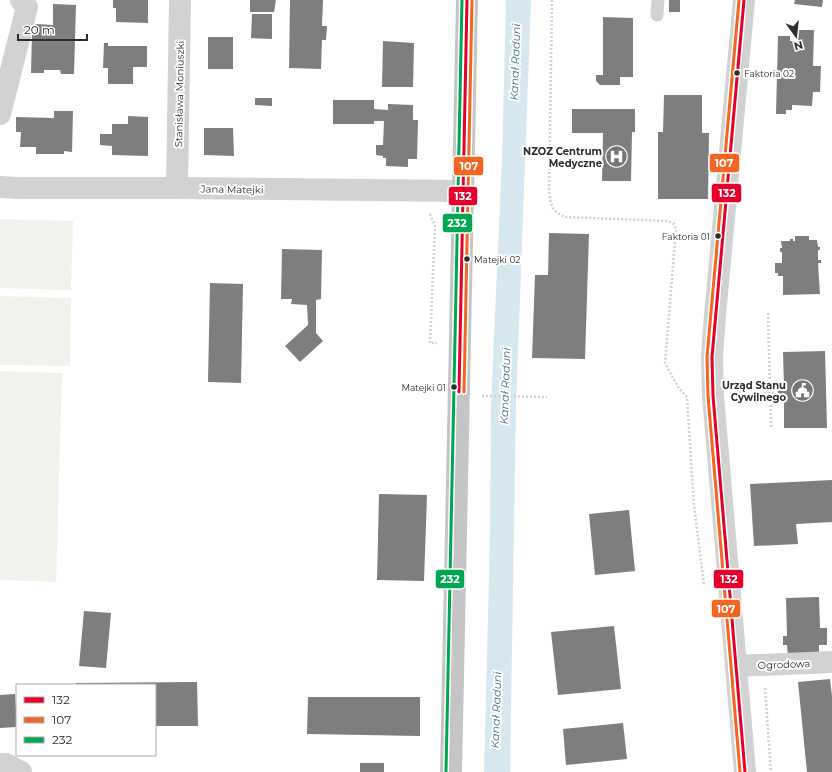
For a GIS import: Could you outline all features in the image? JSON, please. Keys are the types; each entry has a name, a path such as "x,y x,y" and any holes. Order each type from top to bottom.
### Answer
{"main road":[{"path":"451,772 467,0"}],"street":[{"path":"0,114 27,8 21,0"},
{"name":"Stanisława Moniuszki","path":"177,188 180,0"},
{"path":"744,0 712,357 713,396 745,772"},
{"name":"Jana Matejki","path":"0,187 463,191"},
{"name":"Ogrodowa","path":"736,666 832,662"},
{"path":"0,764 6,764 21,772"}],"lane":[{"path":"657,15 658,0"}],"path":[{"path":"552,0 549,194 552,207 557,213 565,217 668,221 674,224 676,230 665,363 678,387 687,397 694,506 705,589"},
{"path":"430,191 428,210 435,226 430,343"},
{"path":"768,313 771,428"},
{"path":"757,384 762,387 764,393 761,400 754,402 748,399 746,393 748,388 757,384"},
{"path":"733,394 746,393"},
{"path":"764,393 776,393"},
{"path":"479,396 547,397"},
{"path":"762,681 765,688 771,772"}],"shaded area":[{"path":"0,219 73,221 71,290 0,288"},
{"path":"0,296 71,298 70,366 0,365"},
{"path":"0,371 62,373 56,582 0,580"}],"water":[{"name":"Kanał Raduni","path":"506,0 531,0 516,405 510,772 484,772 490,538 491,405 502,158"}],"building":[{"path":"113,0 148,0 148,23 116,22 116,8 113,8"},
{"path":"250,0 276,0 274,12 250,12"},
{"path":"290,0 323,0 322,26 327,26 326,40 322,40 321,69 289,68"},
{"path":"669,0 680,0 680,12 669,12"},
{"path":"795,0 823,0 822,7 794,4"},
{"path":"53,4 76,5 74,74 61,74 60,70 44,70 44,73 31,73 32,33 35,33 36,24 53,25"},
{"path":"252,14 272,14 272,39 251,38"},
{"path":"603,17 633,18 633,77 620,77 620,85 600,85 596,81 596,75 603,75"},
{"path":"797,30 814,30 813,66 821,66 820,92 813,92 812,106 792,105 792,110 786,110 786,114 776,114 778,36 790,36 790,41 797,41"},
{"path":"208,37 233,37 233,69 208,69"},
{"path":"383,41 414,43 413,87 382,87"},
{"path":"104,43 108,43 108,46 147,46 147,67 133,67 133,84 108,84 108,68 103,68"},
{"path":"664,95 702,95 702,133 709,133 708,199 658,199 658,132 663,132"},
{"path":"255,98 272,98 272,106 255,105"},
{"path":"333,100 374,100 374,109 388,110 388,104 413,105 413,120 418,120 417,159 408,159 408,167 386,166 386,158 376,155 376,145 383,145 384,121 374,121 374,124 333,124"},
{"name":"NZOZ Centrum Medyczne","path":"572,109 635,109 635,132 632,132 631,181 602,181 603,133 572,133"},
{"path":"54,111 73,111 72,152 64,151 64,154 36,154 36,147 20,147 21,132 16,132 16,117 54,118"},
{"path":"128,116 148,117 148,156 112,155 112,146 100,145 100,134 112,134 112,124 128,124"},
{"path":"204,128 233,128 234,156 204,155"},
{"path":"549,233 589,234 585,359 532,358 535,275 548,275"},
{"path":"795,236 809,236 809,240 817,240 818,247 820,247 820,250 818,250 818,260 821,260 821,263 818,263 820,294 783,295 783,276 778,276 778,273 775,273 775,263 782,263 782,252 780,252 780,248 782,248 781,241 790,241 790,239 793,239 793,241 795,241"},
{"path":"282,249 322,250 321,299 316,300 316,333 323,341 300,362 285,346 308,325 307,305 291,304 292,299 281,299"},
{"path":"210,283 243,284 241,383 208,382"},
{"name":"Urząd Stanu Cywilnego","path":"825,351 827,428 784,428 784,396 778,395 778,386 784,386 783,352"},
{"path":"832,480 832,522 796,524 798,544 754,546 750,484"},
{"path":"379,494 427,495 424,581 377,580"},
{"path":"629,510 635,571 595,575 589,514"},
{"path":"819,597 820,628 827,628 827,645 819,645 819,655 788,657 787,645 783,645 783,636 787,636 786,598"},
{"path":"84,611 111,613 106,668 79,666"},
{"path":"614,626 621,689 558,695 551,632"},
{"path":"830,679 832,696 832,772 807,772 798,682"},
{"path":"197,682 198,726 156,726 156,684 76,683"},
{"path":"15,694 16,727 0,728 0,695"},
{"path":"308,697 420,697 420,736 307,734"},
{"path":"623,723 627,759 566,765 563,729"},
{"path":"360,763 384,763 384,772 360,772"}],"transit line":[{"name":"232","path":"446,772 462,0"},
{"name":"132","path":"459,392 467,0"},
{"name":"107","path":"464,392 472,0"},
{"name":"107","path":"739,0 707,357 708,396 740,772"},
{"name":"132","path":"744,0 712,357 713,396 745,772"}],"place":[{"name":"Faktoria 02","path":"737,73"},
{"name":"NZOZ Centrum Medyczne","path":"617,157"},
{"name":"Faktoria 01","path":"718,236"},
{"name":"Matejki 02","path":"467,259"},
{"name":"Matejki 01","path":"454,387"},
{"name":"Urząd Stanu Cywilnego","path":"802,391"}]}
